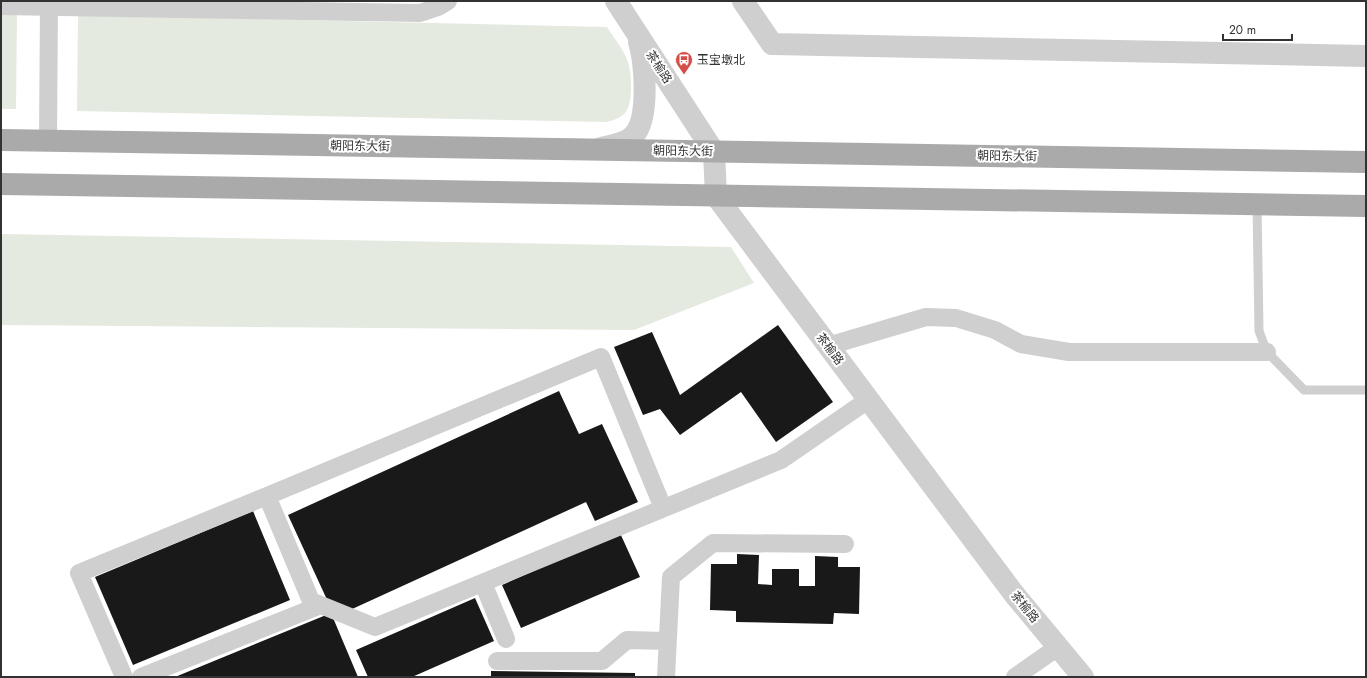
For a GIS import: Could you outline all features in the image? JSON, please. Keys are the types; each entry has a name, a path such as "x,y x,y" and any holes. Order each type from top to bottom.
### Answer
{"main road":[{"name":"朝阳东大街","path":"1,140 1366,162"},
{"path":"1,184 1366,206"}],"street":[{"path":"1,6 49,4 420,13 438,7 448,1"},
{"name":"茶榆路","path":"616,1 714,152"},
{"path":"743,1 772,44 1366,56"},
{"path":"48,140 49,4"},
{"path":"595,150 627,141 640,128 643,115 644,72 642,52 634,28"},
{"path":"714,152 716,196"},
{"name":"茶榆路","path":"716,196 1014,594 1083,677"},
{"path":"828,346 926,317 956,318 995,330 1021,344 1069,352 1267,352"},
{"path":"124,677 80,573 601,357 663,508"},
{"path":"267,496 311,601 375,627 781,460 868,400"},
{"path":"666,677 671,578 713,543 845,544"},
{"path":"483,583 506,639"},
{"path":"141,677 320,605"},
{"path":"497,661 602,661 627,640 668,641"},
{"path":"1015,677 1058,647"}],"lane":[{"path":"1257,204 1259,331 1267,352 1304,390 1366,390"}],"shaded area":[{"path":"1,14 17,14 16,109 1,109"},
{"path":"78,15 607,27 628,62 631,80 631,95 626,112 607,122 77,111"},
{"path":"1,234 731,247 754,283 634,330 1,325"}],"building":[{"path":"778,325 833,402 776,442 741,392 680,435 660,409 643,415 614,347 652,332 680,395"},
{"path":"559,391 579,434 602,424 638,502 595,521 586,502 350,610 329,604 288,515"},
{"path":"253,511 290,600 133,665 95,577"},
{"path":"620,533 640,577 521,628 502,585"},
{"path":"737,554 759,555 758,584 772,585 772,569 799,569 799,586 815,586 815,556 838,557 838,567 860,567 859,614 834,613 833,624 736,622 736,611 710,610 711,564 737,564"},
{"path":"475,598 494,641 412,677 368,677 356,650"},
{"path":"331,613 358,677 175,677"},
{"path":"491,671 635,673 635,677 491,677"}],"place":[{"name":"玉宝墩北","path":"684,75"}]}
